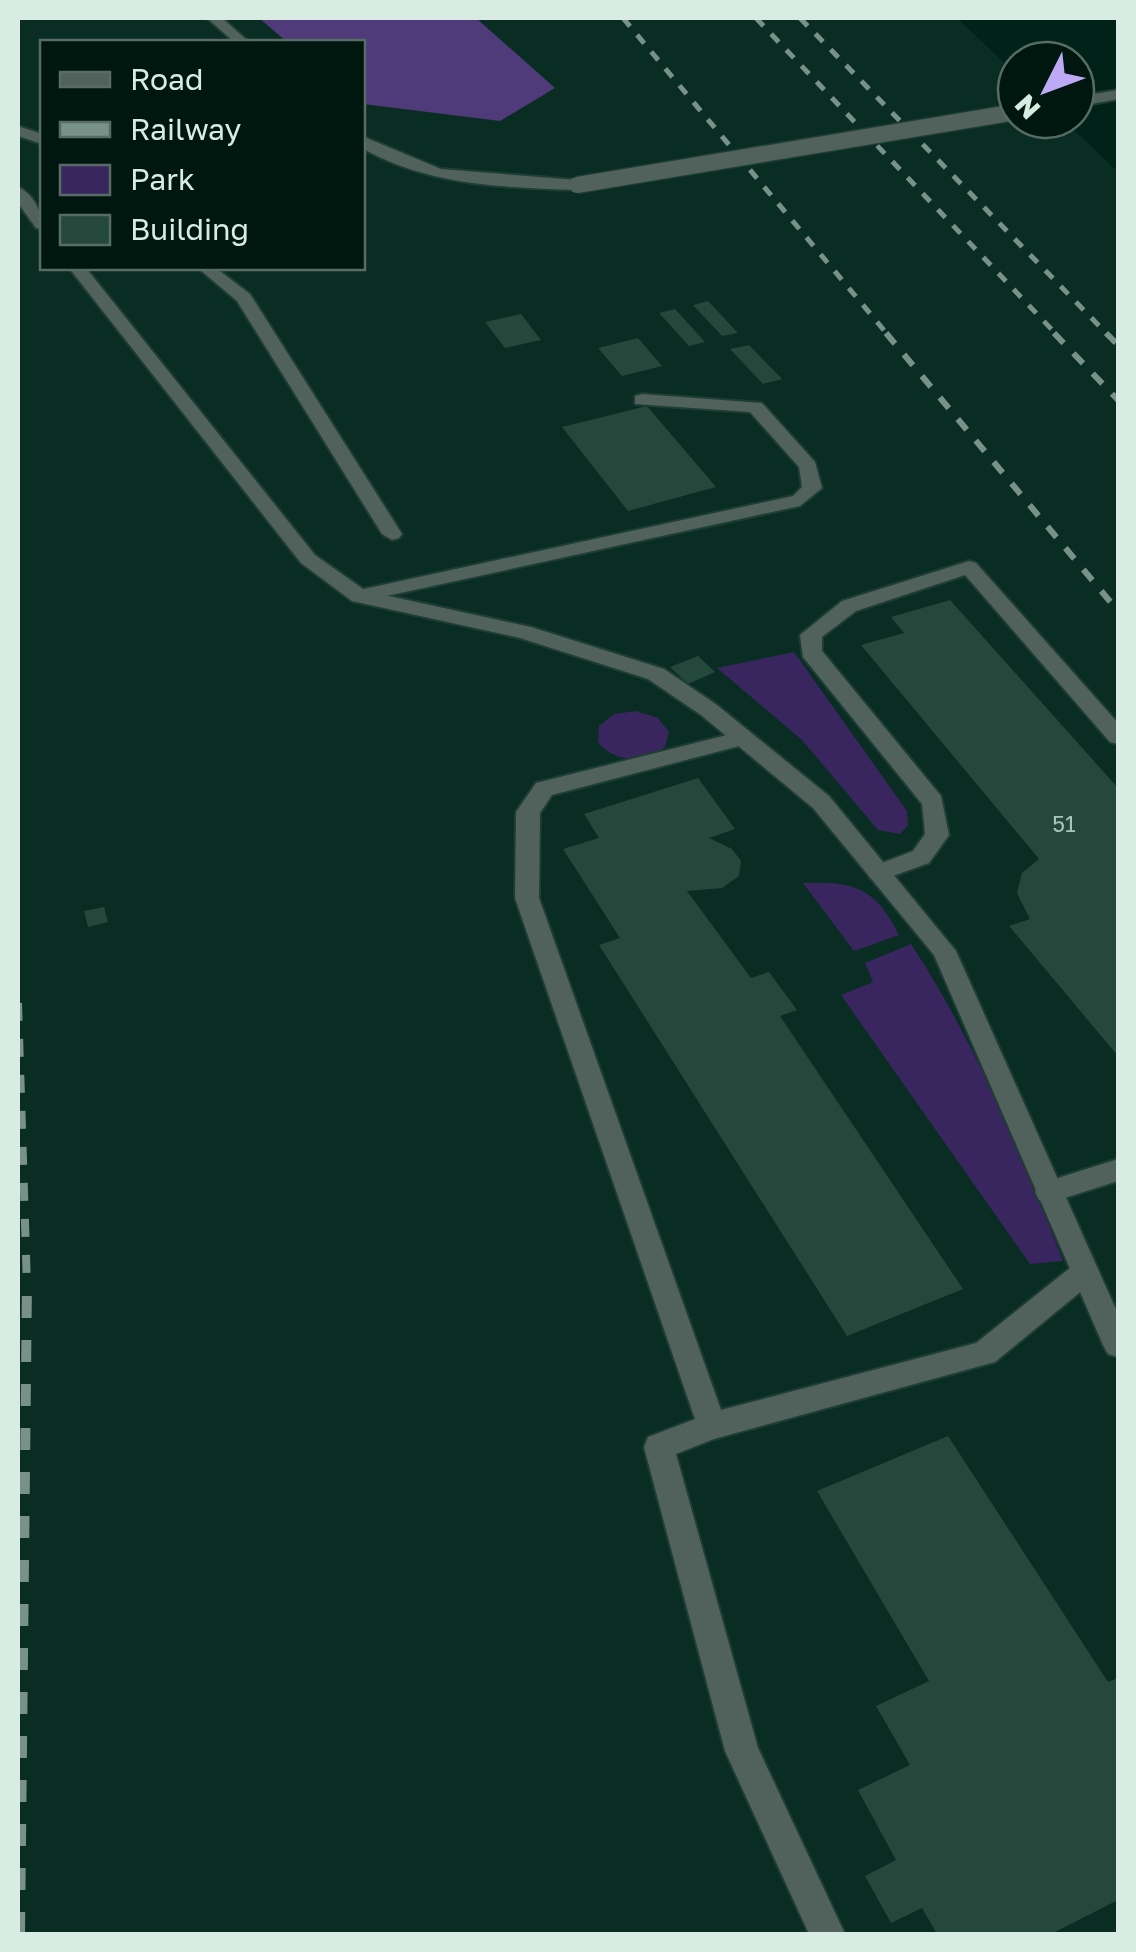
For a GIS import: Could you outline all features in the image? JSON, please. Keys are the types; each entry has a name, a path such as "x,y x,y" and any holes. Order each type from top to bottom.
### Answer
{"street":[{"path":"214,18 240,40"},
{"path":"365,144 398,164 439,176 577,185 996,115"},
{"path":"18,192 40,221"},
{"path":"79,270 308,559 358,596 524,632 656,674 821,802 944,950 1118,1344"},
{"path":"209,270 244,298 392,534"},
{"path":"358,596 800,500 812,488 808,466 755,407 642,400"},
{"path":"880,873 921,857 937,835 934,802 811,652 811,635 849,606 969,568 1118,736"},
{"path":"712,1426 527,898 528,812 544,789 743,738"},
{"path":"1050,1192 1118,1170"},
{"path":"827,1934 742,1751 659,1447 712,1426 986,1354 1086,1272"}],"shaded area":[{"path":"18,18 957,18 996,55 996,140 1085,140 1118,172 1118,1934 18,1934"},
{"path":"259,18 476,18 555,88 500,121 365,104 365,40 285,40"}],"green space":[{"path":"794,652 907,811 908,825 900,834 878,830 802,740 717,668"},
{"path":"636,711 658,718 669,732 665,747 639,758 612,754 598,742 599,726 614,714"},
{"path":"803,883 861,890 881,906 899,935 854,951"},
{"path":"911,944 976,1059 1063,1261 1030,1264 841,995 873,982 865,963"}],"building":[{"path":"708,301 738,333 722,336 693,305"},
{"path":"675,309 705,342 689,346 659,313"},
{"path":"521,314 541,340 505,348 485,322"},
{"path":"638,338 662,366 622,376 598,348"},
{"path":"749,345 782,379 763,384 730,349"},
{"path":"647,406 716,487 628,511 562,427"},
{"path":"950,600 1118,788 1118,1056 1009,926 1030,919 1017,893 1022,873 1039,859 861,645 904,633 891,617"},
{"path":"698,656 715,672 688,684 670,667"},
{"path":"698,778 735,829 709,838 732,849 741,861 739,876 722,888 687,891 751,978 769,972 797,1010 780,1016 963,1289 847,1336 599,945 620,938 563,849 599,838 584,814"},
{"path":"104,907 108,922 88,927 84,911"},
{"path":"948,1436 1108,1682 1118,1678 1118,1900 1051,1934 937,1934 922,1908 891,1923 865,1876 896,1860 858,1790 910,1765 876,1706 929,1681 817,1491"}],"railway":[{"path":"623,18 888,335"},
{"path":"756,18 1057,335"},
{"path":"800,18 1108,335"},
{"path":"886,333 1118,611"},
{"path":"1054,333 1118,400"},
{"path":"1108,335 1118,345"},
{"path":"18,1003 27,1285"},
{"path":"20,1934 27,1285"}]}
